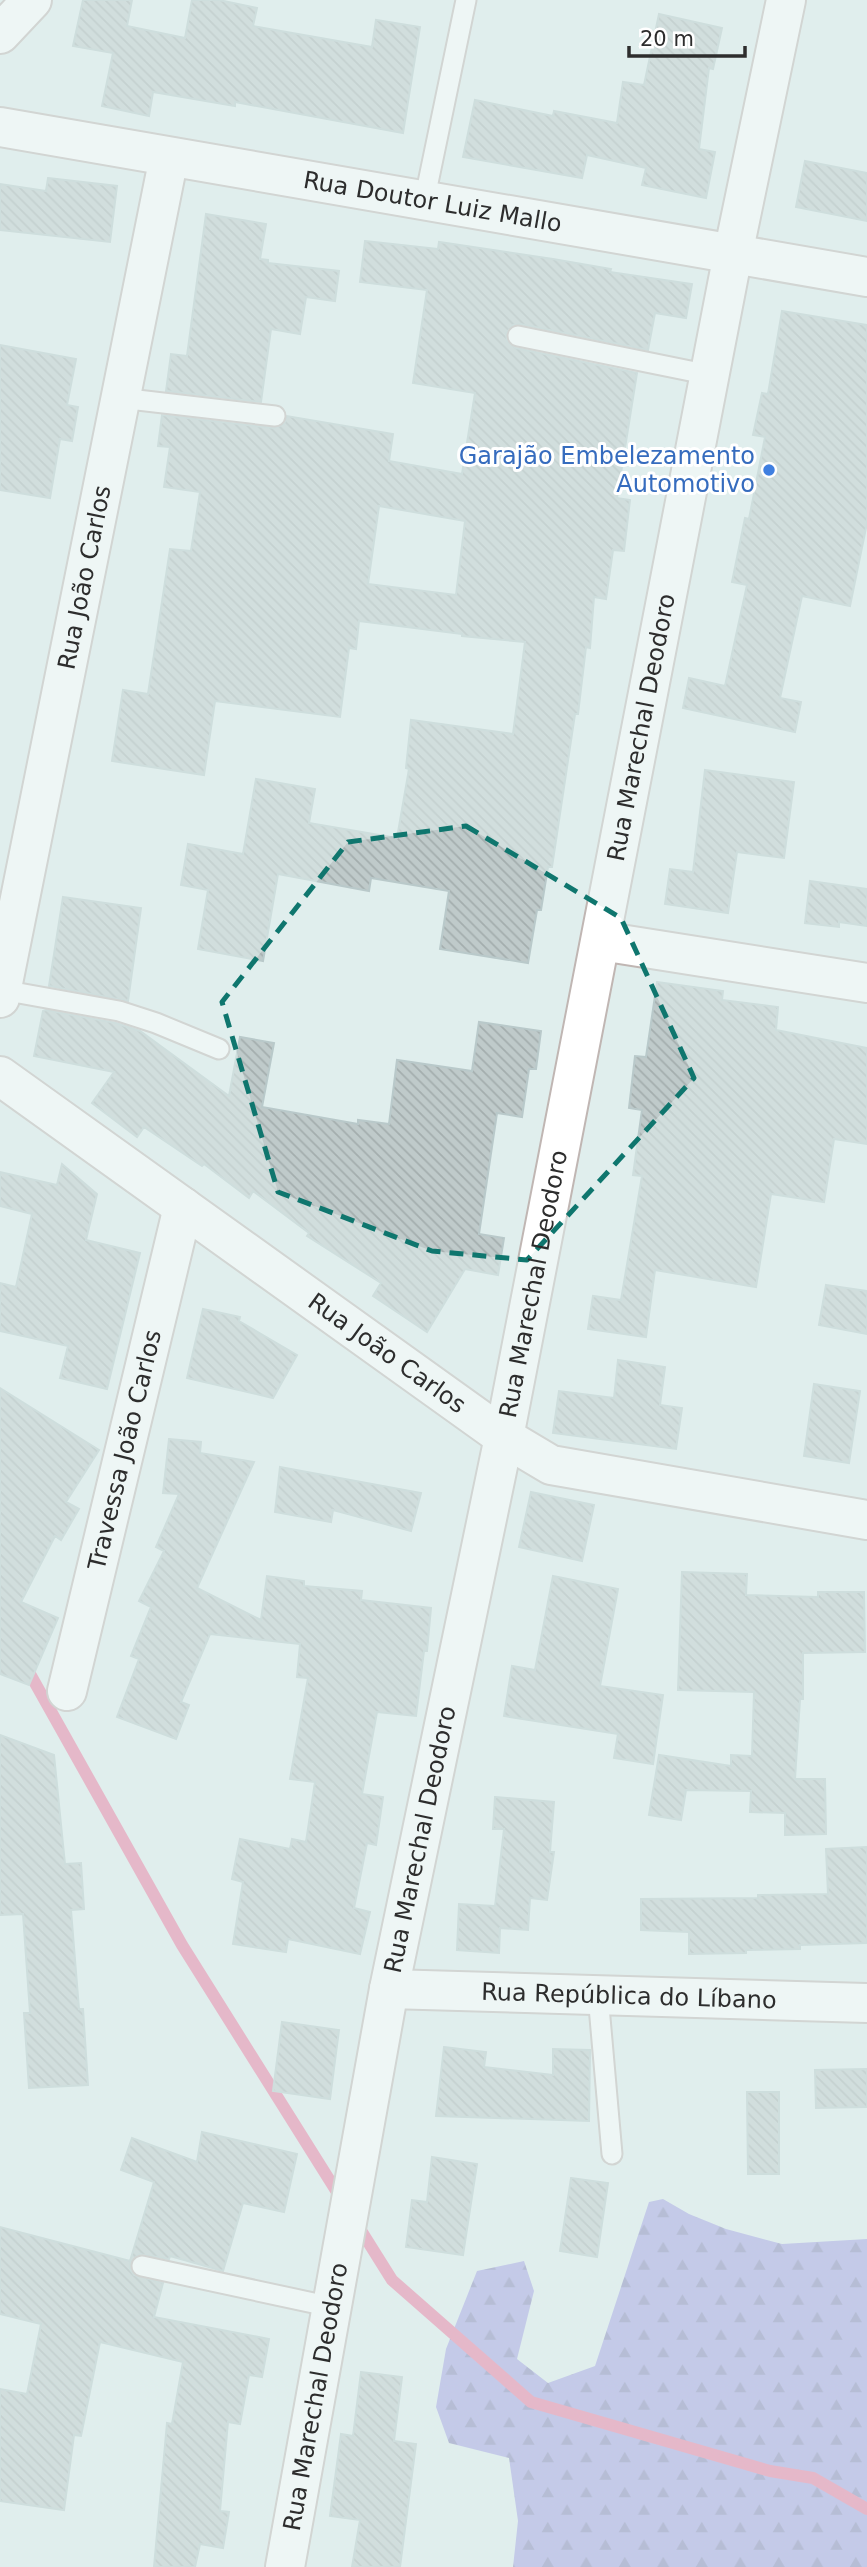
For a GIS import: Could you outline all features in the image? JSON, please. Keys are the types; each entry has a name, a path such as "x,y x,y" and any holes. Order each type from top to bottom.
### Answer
{"street":[{"path":"0,34 32,0"},
{"name":"Rua Marechal Deodoro","path":"285,2567 389,1989 504,1437 733,254 786,0"},
{"name":"Rua Doutor Luiz Mallo","path":"0,127 867,277"},
{"name":"Rua João Carlos","path":"1,994 169,157"},
{"path":"601,941 867,983"},
{"name":"Rua João Carlos","path":"0,1076 504,1437 551,1465 867,1520"},
{"name":"Travessa João Carlos","path":"67,1691 183,1207"},
{"name":"Rua República do Líbano","path":"389,1989 867,2003"}],"lane":[{"path":"424,202 466,0"},
{"path":"518,336 710,374"},
{"path":"120,398 275,416"},
{"path":"1,994 119,1011 219,1049"},
{"path":"598,1995 612,2154"},
{"path":"142,2266 332,2307"}],"highlighted area":[{"path":"466,826 621,918 694,1078 527,1260 432,1251 278,1192 222,1002 348,842"}],"green space":[{"path":"663,2199 689,2214 726,2229 782,2244 867,2239 867,2567 513,2567 518,2521 509,2458 449,2443 436,2407 446,2349 477,2271 524,2261 534,2291 517,2359 548,2383 595,2366 649,2202"}],"building":[{"path":"83,0 132,0 127,26 185,38 192,0 219,0 257,8 253,26 372,47 376,20 420,27 403,133 235,102 235,106 153,92 149,116 102,106 113,53 73,46"},
{"path":"659,14 722,28 713,69 709,68 699,149 715,152 706,198 642,185 646,168 587,155 582,178 463,157 475,100 553,116 554,111 617,123 623,82 644,85"},
{"path":"805,161 867,173 867,221 796,207"},
{"path":"48,178 117,186 110,242 0,230 0,184 46,191"},
{"path":"206,214 266,224 260,259 268,260 268,263 339,271 335,301 306,297 300,334 271,329 261,402 166,391 171,354 187,356"},
{"path":"365,241 438,249 439,242 692,284 686,318 655,313 648,350 520,324 513,325 506,333 507,341 516,348 637,373 617,498 630,500 624,551 613,550 606,599 594,597 590,648 586,647 578,714 575,714 552,867 548,867 541,910 537,910 528,963 440,949 449,891 371,878 369,891 278,874 263,961 198,949 208,890 181,885 188,844 243,854 256,779 315,789 309,823 397,838 409,769 406,768 411,720 513,734 525,642 359,621 356,649 349,648 340,717 215,701 204,775 112,761 123,690 148,694 170,549 191,551 200,492 164,487 170,447 158,446 162,415 274,428 284,424 287,416 393,434 389,461 462,474 475,393 413,383 427,290 360,282","holes":["379,506 465,521 456,595 368,584"]},
{"path":"782,311 867,325 867,523 850,606 802,596 780,698 801,702 795,732 683,708 689,678 725,686 747,585 732,582 745,518 749,519 765,437 753,435 762,393 768,394"},
{"path":"0,345 76,359 67,405 78,407 72,441 60,439 50,498 0,490"},
{"path":"705,770 794,782 784,858 737,852 728,913 665,904 670,869 693,872"},
{"path":"810,881 867,889 867,926 839,922 839,927 805,923"},
{"path":"63,897 141,908 128,1001 49,986"},
{"path":"657,982 723,991 722,1000 778,1007 776,1030 867,1048 867,1144 834,1139 824,1202 771,1194 756,1287 655,1270 646,1337 588,1329 593,1296 621,1300 642,1176 633,1175 642,1110 629,1108 635,1056 646,1057"},
{"path":"43,1011 116,1023 140,1031 229,1096 240,1037 274,1043 262,1107 358,1124 358,1120 389,1124 397,1060 472,1071 479,1022 541,1031 536,1069 529,1069 522,1117 497,1113 479,1234 504,1238 498,1275 465,1269 427,1332 373,1296 381,1283 307,1236 309,1233 253,1191 249,1198 204,1164 202,1166 144,1127 137,1137 92,1103 114,1072 34,1056"},
{"path":"62,1164 97,1194 86,1240 140,1253 107,1389 60,1378 68,1346 0,1331 0,1283 16,1287 32,1214 0,1206 0,1172 57,1185"},
{"path":"826,1285 867,1291 867,1334 819,1325"},
{"path":"203,1309 240,1317 239,1321 297,1355 273,1398 187,1378"},
{"path":"618,1360 665,1367 660,1405 682,1408 676,1449 553,1433 559,1391 614,1398"},
{"path":"814,1384 860,1391 849,1463 804,1456"},
{"path":"0,1388 99,1450 66,1502 79,1509 61,1540 55,1536 21,1602 58,1618 29,1685 0,1674"},
{"path":"169,1439 201,1442 200,1453 254,1462 197,1588 261,1620 267,1576 304,1581 304,1586 362,1591 361,1600 431,1608 416,1716 377,1712 362,1794 383,1797 376,1845 367,1843 354,1908 370,1912 360,1954 288,1939 286,1952 233,1944 243,1882 232,1879 240,1839 290,1849 292,1839 306,1842 315,1782 290,1779 308,1678 297,1677 300,1644 210,1634 181,1702 189,1705 176,1739 117,1717 139,1659 131,1656 151,1607 139,1601 164,1551 156,1547 179,1494 163,1493"},
{"path":"280,1467 421,1493 411,1531 333,1510 331,1522 275,1512"},
{"path":"531,1492 594,1505 582,1561 519,1547"},
{"path":"682,1572 747,1574 746,1595 818,1597 818,1592 864,1592 865,1652 803,1653 803,1699 800,1699 795,1779 825,1779 826,1834 785,1835 785,1813 750,1812 751,1791 686,1790 681,1820 649,1815 659,1755 731,1766 731,1755 752,1756 754,1692 678,1690"},
{"path":"553,1576 618,1589 600,1686 663,1695 653,1764 614,1758 618,1734 504,1716 512,1666 535,1670"},
{"path":"0,1735 54,1755 65,1864 81,1863 84,1909 71,1910 79,2009 83,2009 88,2085 29,2088 24,2013 30,2013 23,1914 0,1915"},
{"path":"495,1797 554,1802 550,1852 554,1852 547,1900 530,1898 528,1930 500,1928 499,1953 457,1950 459,1904 495,1906 504,1829 493,1829"},
{"path":"867,1847 867,1943 800,1945 800,1949 746,1950 746,1953 689,1954 689,1932 641,1930 641,1899 758,1898 758,1895 828,1894 826,1849"},
{"path":"282,2022 339,2030 330,2099 273,2091"},
{"path":"444,2047 486,2052 484,2067 553,2075 553,2049 590,2050 589,2121 436,2116"},
{"path":"867,2069 867,2107 816,2108 815,2070"},
{"path":"747,2092 779,2092 779,2174 748,2174"},
{"path":"202,2132 297,2154 284,2212 243,2203 223,2271 170,2256 169,2259 139,2254 130,2263 134,2275 163,2283 154,2317 269,2339 262,2377 249,2375 240,2424 228,2422 220,2511 229,2512 223,2548 200,2544 195,2567 154,2567 167,2423 172,2424 183,2362 100,2342 81,2436 74,2435 64,2510 0,2501 0,2389 27,2394 41,2324 0,2314 0,2227 130,2261 154,2182 121,2170 132,2138 197,2162"},
{"path":"432,2157 477,2164 463,2255 406,2247 412,2200 427,2202"},
{"path":"571,2178 608,2183 597,2257 560,2251"},
{"path":"361,2372 402,2377 394,2441 416,2444 400,2567 352,2567 360,2520 330,2516 341,2434 353,2436"}],"waterway":[{"path":"25,1665 182,1945 342,2200"},
{"path":"355,2221 392,2280 531,2402 770,2471 813,2478 867,2509"}],"place":[{"name":"Garajão Embelezamento Automotivo","path":"769,470"}]}
